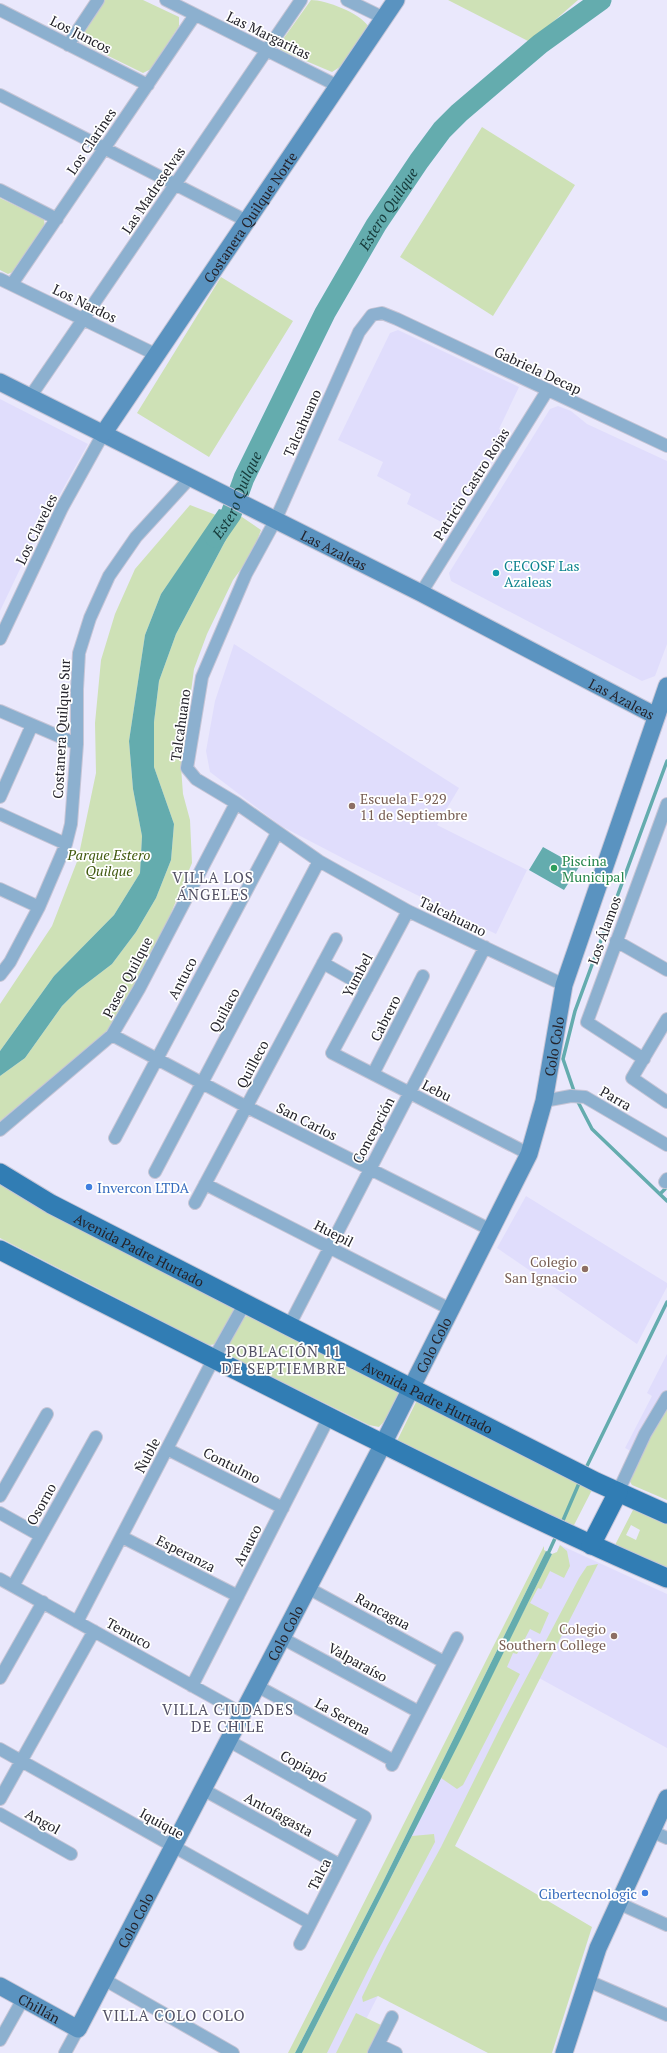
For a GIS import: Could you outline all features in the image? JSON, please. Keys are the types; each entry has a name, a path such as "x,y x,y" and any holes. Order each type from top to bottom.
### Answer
{"main road":[{"name":"Avenida Padre Hurtado","path":"0,1172 51,1204 584,1476 667,1514"},
{"path":"0,1250 213,1360 383,1444 591,1545 667,1578"},
{"path":"591,1545 618,1492"}],"street":[{"path":"68,45 98,0"},
{"name":"Las Margaritas","path":"166,0 338,86"},
{"name":"Las Madreselvas","path":"30,397 301,0"},
{"path":"347,0 384,18"},
{"name":"Costanera Quilque Norte","path":"103,434 396,0"},
{"name":"Los Juncos","path":"0,10 148,85"},
{"name":"Los Clarines","path":"12,284 195,15"},
{"path":"0,95 247,221"},
{"path":"0,190 57,219"},
{"name":"Los Nardos","path":"0,279 157,355"},
{"name":"Talcahuano","path":"397,319 382,313 372,314 359,332 275,521 246,574 202,677 187,768 196,780 236,803 319,861 408,911 564,985"},
{"name":"Gabriela Decap","path":"397,319 667,446"},
{"name":"Las Azaleas","path":"0,382 421,593 662,718"},
{"name":"Patricio Castro Rojas","path":"421,593 547,390"},
{"name":"Los Claveles","path":"0,639 62,508 103,434"},
{"name":"Costanera Quilque Sur","path":"0,975 5,960 39,907 66,844 71,824 77,744 79,653 90,618 109,576 136,537 190,478"},
{"name":"Colo Colo","path":"69,2052 78,2030 383,1444 410,1387 529,1154 538,1128 544,1101 564,985 662,718 667,686"},
{"path":"0,711 77,744"},
{"path":"0,797 32,725"},
{"name":"Paseo Quilque","path":"0,1130 112,1035 139,989 236,803"},
{"name":"Los Álamos","path":"644,1059 587,1022 666,807"},
{"path":"0,814 66,844"},
{"name":"Antuco","path":"115,1138 277,833"},
{"name":"Quilaco","path":"155,1172 319,861"},
{"path":"0,889 39,907"},
{"name":"Yumbel","path":"332,1053 408,911"},
{"name":"Quilleco","path":"195,1203 336,939"},
{"path":"616,941 667,970"},
{"name":"Concepción","path":"289,1326 485,947"},
{"path":"323,963 367,988"},
{"name":"Cabrero","path":"373,1074 423,976"},
{"path":"667,1019 632,1078 667,1102"},
{"name":"San Carlos","path":"112,1035 246,1107 491,1230"},
{"name":"Lebu","path":"332,1053 529,1154"},
{"name":"Parra","path":"544,1101 575,1096 591,1101 667,1145"},
{"name":"Huepil","path":"205,1184 450,1309"},
{"name":"Ñuble","path":"77,1622 213,1360 245,1303"},
{"path":"618,1492 645,1434 667,1397"},
{"path":"0,1496 47,1414"},
{"name":"Arauco","path":"192,1686 329,1417"},
{"name":"Osorno","path":"13,1586 96,1438"},
{"name":"Contulmo","path":"167,1449 282,1508"},
{"path":"0,1513 41,1536"},
{"name":"Esperanza","path":"122,1537 238,1596"},
{"name":"Temuco","path":"0,1578 242,1714"},
{"name":"Rancagua","path":"308,1588 444,1662"},
{"path":"0,1678 43,1602"},
{"path":"0,1799 94,1631"},
{"name":"Valparaíso","path":"282,1638 419,1712"},
{"path":"419,1712 456,1638"},
{"name":"La Serena","path":"257,1686 393,1763 419,1712"},
{"name":"Copiapó","path":"229,1741 365,1817"},
{"name":"Iquique","path":"0,1749 310,1923"},
{"name":"Antofagasta","path":"204,1790 340,1865"},
{"path":"566,2052 586,1980 598,1948 667,1798"},
{"name":"Angol","path":"0,1814 71,1854"},
{"name":"Talca","path":"300,1944 365,1817"},
{"path":"651,1831 667,1838"},
{"path":"618,1903 667,1925"},
{"path":"105,1980 233,2053"},
{"path":"586,1980 667,2015"},
{"name":"Chillán","path":"0,1986 78,2030"},
{"path":"0,2040 23,1999"},
{"path":"392,2017 377,2049 396,2053"}],"shaded area":[{"path":"398,330 519,387 499,429 506,434 449,526 407,504 411,494 377,476 383,462 338,440 390,333"},
{"path":"0,399 88,444 30,548 0,611"},
{"path":"558,406 571,411 587,424 667,461 667,644 655,676 642,681 451,581 449,573 550,409"},
{"path":"219,509 239,515 176,634 159,681 154,722 154,767 174,824 171,860 156,898 136,932 112,964 78,990 62,1006 25,1058 0,1076 0,1051 54,976 114,915 140,873 142,836 133,789 129,741 145,635 161,594"},
{"name":"Escuela F-929 11 de Septiembre","path":"234,644 459,788 437,825 527,870 496,934 281,826 210,772 206,751 215,701"},
{"name":"Piscina Municipal","path":"543,847 579,867 564,890 529,870"},
{"name":"Colegio San Ignacio","path":"526,1196 667,1283 667,1287 637,1344 497,1248"},
{"path":"667,1354 667,1428 650,1461 625,1448 652,1396 647,1393"},
{"path":"560,1545 667,1594 667,1748 539,1678 349,2053 302,2053 463,1735 552,1554 557,1552"},
{"path":"546,1551 552,1554 463,1735 302,2053 295,2053 380,1888"}],"green space":[{"path":"105,0 143,0 179,17 179,26 151,69 143,73 82,43 81,35"},
{"path":"311,0 325,2 342,8 358,16 368,26 343,65 332,72 280,50 281,42"},
{"path":"448,0 578,0 530,42"},
{"path":"482,127 575,185 493,316 400,257"},
{"path":"0,198 44,219 45,228 17,270 8,274 0,270"},
{"path":"221,277 293,321 209,457 137,413"},
{"name":"Parque Estero Quilque","path":"190,505 216,515 161,594 145,635 129,741 133,789 142,836 140,873 114,915 54,976 0,1051 0,1004 52,926 78,859 96,773 95,723 101,660 115,614 135,569"},
{"name":"Parque Estero Quilque","path":"239,515 261,530 252,554 233,580 207,634 194,669 181,767 183,794 190,820 192,863 166,925 132,993 109,1030 0,1121 0,1076 25,1058 62,1006 78,990 112,964 136,932 156,898 171,860 174,824 154,767 154,722 159,681 176,634"},
{"path":"0,1180 231,1304 234,1310 216,1344 210,1345 204,1343 0,1238"},
{"path":"250,1314 395,1387 398,1392 397,1401 385,1421 379,1427 369,1425 231,1357 227,1347 243,1318"},
{"path":"417,1400 593,1488 572,1529 396,1443"},
{"path":"667,1403 667,1500 632,1485 629,1480"},
{"path":"635,1506 667,1520 667,1572 613,1549","holes":["631,1525 640,1530 636,1540 626,1535"]},
{"path":"560,1545 567,1551 570,1566 564,1578 550,1571 541,1589 538,1588 530,1603 549,1613 540,1634 530,1629 517,1654 513,1653 507,1667 520,1674 463,1785 457,1789 441,1778 552,1554 557,1552"},
{"path":"544,1546 544,1550 546,1551 380,1888 295,2053 288,2053"},
{"path":"598,1564 455,1846 592,1927 552,2053 488,2053 378,1996 363,2002 362,1997 387,1946 441,1847 502,1724 579,1578 587,1566"},
{"path":"434,1834 435,1842 374,1958 327,2053 302,2053 412,1836"},
{"path":"356,2013 381,2025 367,2053 336,2053"}],"waterway":[{"name":"Estero Quilque","path":"215,537 231,514 244,478 325,313 376,225 419,161 442,130 459,113 540,44 601,0"},
{"path":"575,1094 563,1059 575,1011 667,761"},
{"path":"577,1100 592,1129 667,1201"},
{"path":"660,1194 665,1189"},
{"path":"585,1470 667,1302"},
{"path":"561,1525 580,1481"},
{"path":"547,1556 557,1534"}],"place":[{"name":"CECOSF Las Azaleas","path":"496,573"},
{"name":"Escuela F-929 11 de Septiembre","path":"352,806"},
{"name":"Piscina Municipal","path":"554,868"},
{"name":"Invercon LTDA","path":"89,1187"},
{"name":"Colegio San Ignacio","path":"585,1269"},
{"name":"Colegio Southern College","path":"614,1636"},
{"name":"Cibertecnologic","path":"645,1893"}],"district":[{"name":"VILLA LOS ÁNGELES","path":"213,886"},
{"name":"POBLACIÓN 11 DE SEPTIEMBRE","path":"284,1360"},
{"name":"VILLA CIUDADES DE CHILE","path":"228,1718"},
{"name":"VILLA COLO COLO","path":"174,2015"}]}
